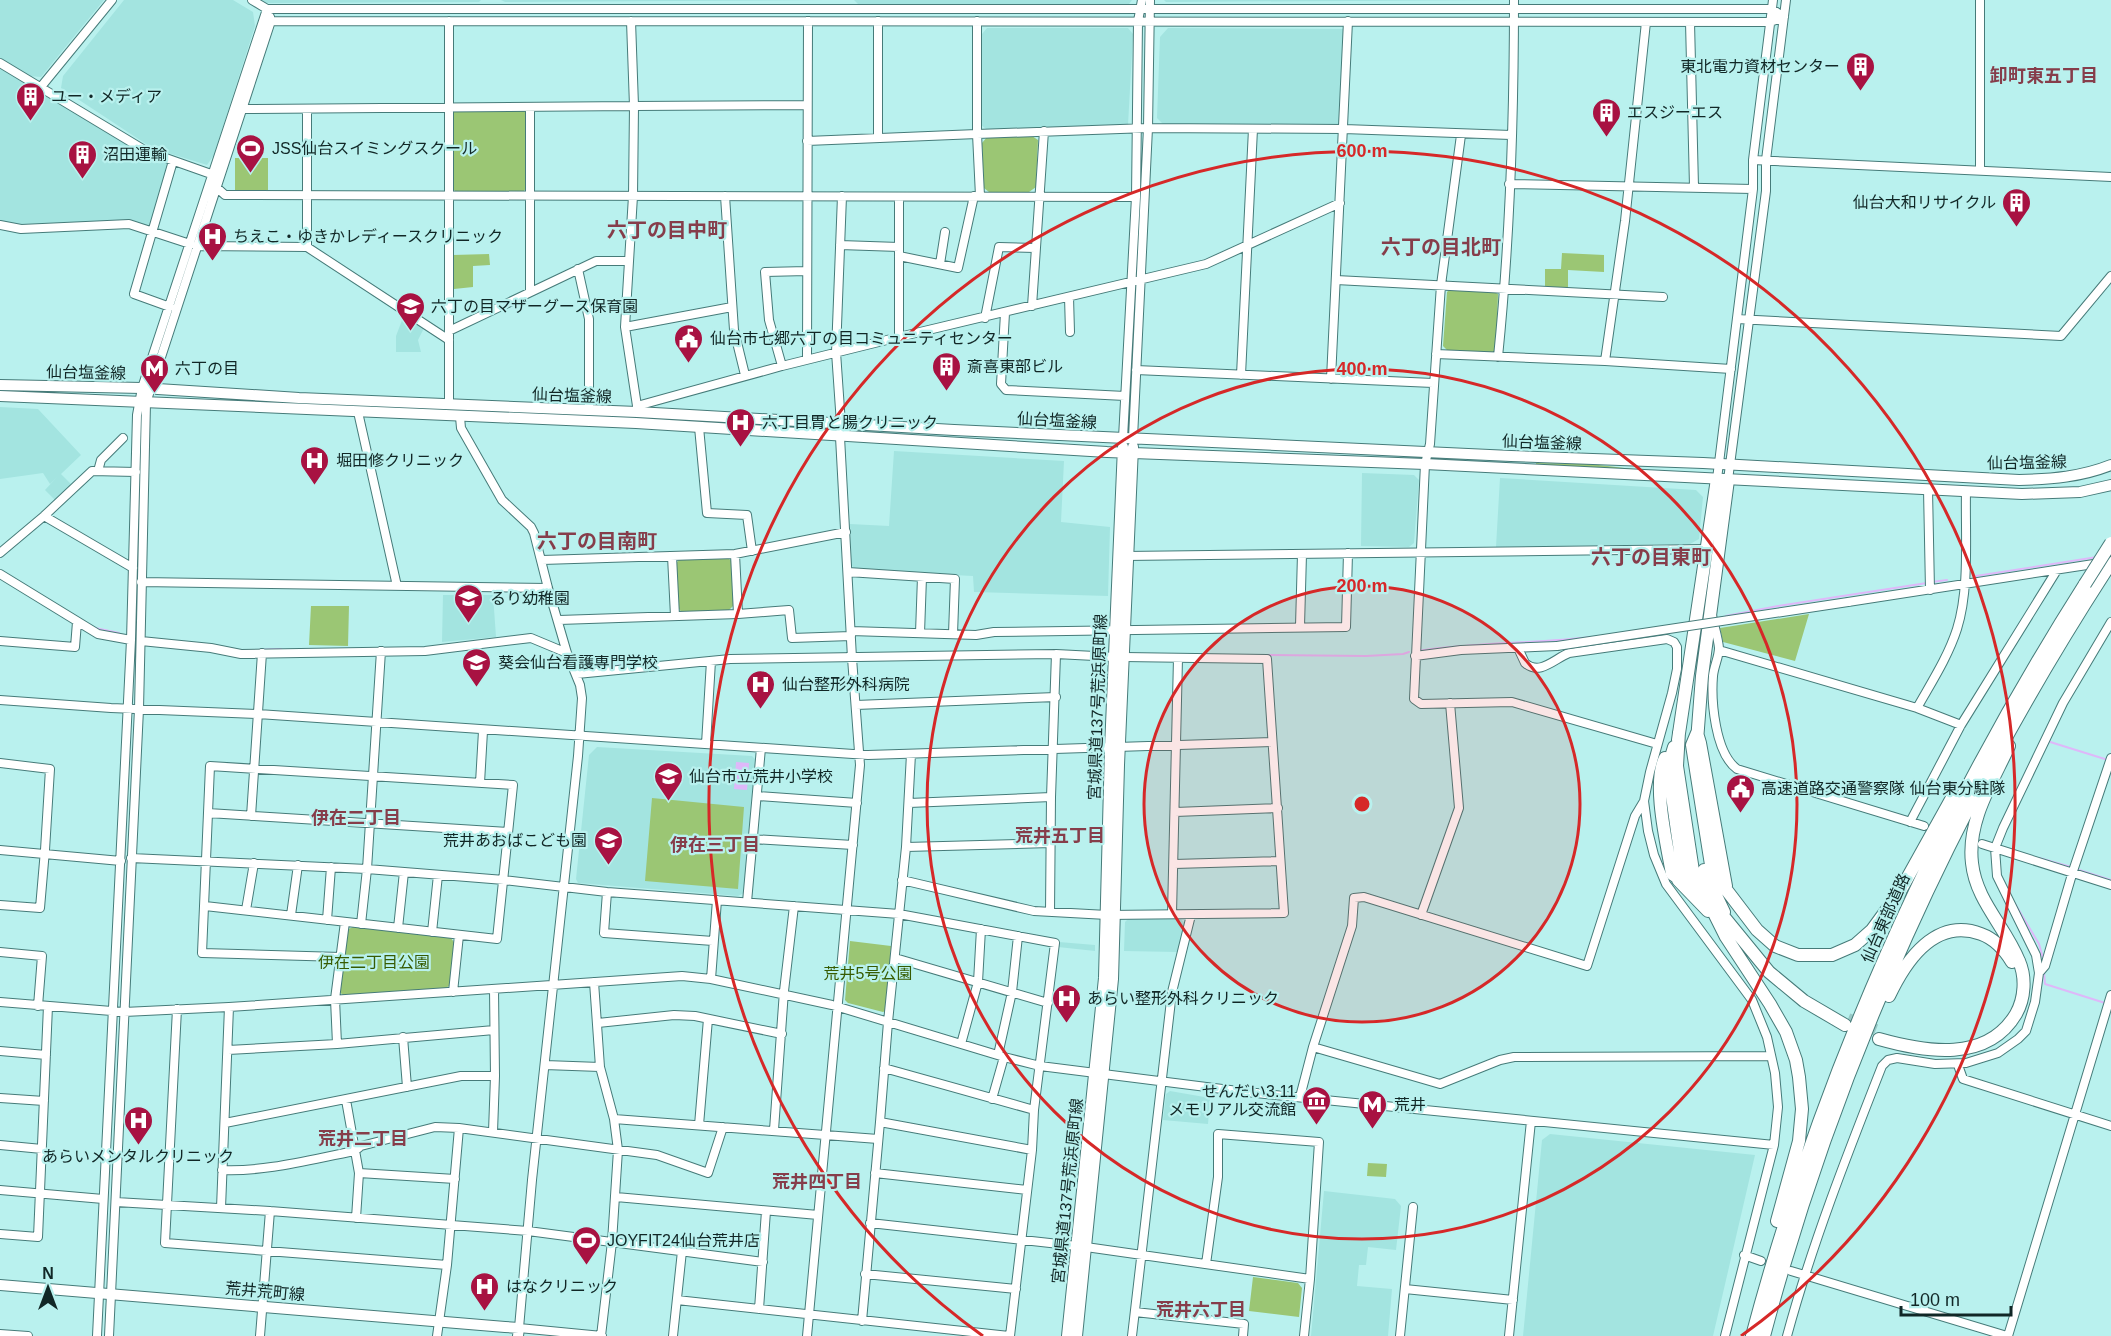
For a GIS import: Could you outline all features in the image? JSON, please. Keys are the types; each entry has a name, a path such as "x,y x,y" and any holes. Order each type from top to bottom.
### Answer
{"highway":[{"path":"1705,896 1688,872 1672,766 1708,549 1723,480"},
{"path":"1723,480 1712,612 1702,676 1697,744 1717,870 1727,891"},
{"name":"仙台東部道路","path":"1764,1336 1824,1145 1893,968 1947,851 2006,736 2068,630 2111,543"},
{"name":"仙台東部道路","path":"1751,1336 1796,1190 1861,1012 1890,945 1938,843 2021,689 2089,586 2111,562"},
{"path":"1824,1145 1891,993 1904,969 1921,947 1940,935 1965,930 1996,942 2011,960 2016,981 2013,1002 2002,1021 1985,1035 1962,1042 1934,1043 1880,1036 1932,1050 1968,1048 1984,1043 2006,1028 2018,1010 2023,990 2022,971 2014,952 1976,885 1972,862 1972,838 1977,815 1986,795 2068,630"},
{"path":"1679,732 1660,768 1660,794 1672,874 1730,917 1766,938 1775,946 1798,955 1832,955 1855,945 1882,919 1899,893 1990,729 2021,689"},
{"path":"1679,732 1688,764 1708,871 1786,1032 1796,1060 1802,1093 1798,1141 1764,1268 1751,1336"},
{"path":"1697,732 1703,742 1711,772 1732,890 1730,917"},
{"path":"1697,732 1692,745 1708,871 1705,896"},
{"path":"1727,869 1730,917"},
{"path":"1708,871 1727,891"},
{"path":"1672,874 1705,896 1730,917 1762,955 1791,983 1847,1022"}],"main road":[{"name":"仙台塩釜線","path":"0,385 146,389 2019,480 2050,480 2111,465"},
{"name":"仙台塩釜線","path":"0,396 460,417 637,414 699,427 840,437 1966,491 2054,494 2080,492 2111,485"},
{"name":"宮城県道137号荒浜原町線","path":"1077,1336 1082,1246 1099,1073 1104,978 1112,914 1115,748 1128,438"},
{"name":"宮城県道137号荒浜原町線","path":"1067,1336 1082,1246"},
{"name":"荒井荒町線","path":"0,1285 439,1321 519,1332"}],"street":[{"path":"40,88 112,0"},
{"path":"252,0 267,9 490,4 1772,5 1784,17"},
{"path":"1723,480 1750,320 1766,191 1766,160 1786,0"},
{"path":"1980,0 1980,170"},
{"path":"490,4 490,20"},
{"path":"837,4 837,21"},
{"path":"1128,438 1136,370 1148,128 1149,21 1146,4"},
{"path":"1128,438 1125,396 1136,197 1138,21 1146,4"},
{"path":"1498,357 1505,288 1514,4"},
{"path":"1725,464 1731,369 1772,5"},
{"path":"109,1336 116,1202 121,861 131,640 137,415 170,307 215,186 271,21 267,9"},
{"path":"146,389 193,245 211,174 267,9"},
{"path":"271,21 1770,22 1784,17"},
{"path":"449,21 447,107 449,405"},
{"path":"631,21 633,196 625,327 637,414 745,375 1206,264 1340,203"},
{"path":"807,359 808,21"},
{"path":"878,21 878,138"},
{"path":"840,245 899,252 958,268 977,196 977,21"},
{"path":"1331,379 1348,21"},
{"path":"1605,361 1625,221 1646,22"},
{"path":"1690,22 1694,187"},
{"path":"0,63 146,152 211,174"},
{"path":"241,109 807,105"},
{"path":"530,107 530,291"},
{"path":"307,109 307,247"},
{"path":"807,141 1138,128 1344,129 1511,135"},
{"path":"1241,375 1253,129"},
{"path":"1032,306 1044,131"},
{"path":"1461,135 1442,285 1428,452 1425,464 1414,699 1420,704 1512,702 1657,744"},
{"path":"1753,160 2111,177"},
{"path":"170,307 134,294 150,232 173,161"},
{"path":"211,174 215,186 225,195 1136,197"},
{"path":"1509,184 1753,189"},
{"path":"725,196 734,330 745,375"},
{"path":"807,1336 860,754 852,658 836,352 842,196"},
{"path":"899,196 899,337"},
{"path":"0,225 21,229 129,224 193,245 307,247 449,336"},
{"path":"940,264 945,232"},
{"path":"985,318 999,247 1035,248"},
{"path":"449,336 530,291 596,261 629,261"},
{"path":"578,269 589,319 589,410"},
{"path":"782,366 769,320 765,272 807,271"},
{"path":"1737,319 2061,336 2111,276"},
{"path":"1336,280 1662,297"},
{"path":"1069,297 1071,332"},
{"path":"625,327 732,307"},
{"path":"1005,313 1001,384 1006,390 1125,396"},
{"path":"1436,354 1731,369"},
{"path":"1136,370 1433,383"},
{"path":"97,1336 103,1199 131,858 139,709 142,403"},
{"path":"358,412 397,586"},
{"path":"460,417 462,428 502,500 531,527 567,653 577,674 582,698 519,1332 601,1336 612,1242 618,1150 614,1119 600,1067 594,982"},
{"path":"699,427 707,513 747,515 752,551"},
{"path":"98,471 101,460 123,438"},
{"path":"0,553 92,471 136,472"},
{"path":"1928,489 1930,590"},
{"path":"1917,708 1956,632 1961,615 1966,491"},
{"path":"44,516 133,568"},
{"path":"542,560 735,554 846,532"},
{"path":"1123,556 1708,549"},
{"path":"559,620 789,610 792,638 851,633 952,634 1300,626 1346,627 1348,553"},
{"path":"735,554 738,614"},
{"path":"1300,626 1302,554"},
{"path":"672,556 675,616"},
{"path":"1415,656 1461,650 1557,646 2111,562"},
{"path":"1910,822 1961,725 2056,570"},
{"path":"848,572 955,579 952,634"},
{"path":"0,574 98,634 131,640"},
{"path":"920,633 922,577"},
{"path":"141,582 548,588"},
{"path":"1712,612 1719,650 1713,676 1715,722 1726,758 1731,764 1737,769 1924,826"},
{"path":"0,641 75,647 76,622"},
{"path":"2042,970 1998,876 1995,848 2063,703 2107,636 2111,622"},
{"path":"141,641 212,648 241,654 425,651 531,638 567,653"},
{"path":"1300,1097 1313,1047 1352,926 1354,898 1364,897 1587,966 1635,816 1644,801 1672,693 1678,650 1674,642 1662,640 1569,653 1560,656 1547,666 1535,669 1524,663 1518,648"},
{"path":"1719,650 1917,708 1961,725"},
{"path":"361,924 378,723 381,651"},
{"path":"251,816 262,653"},
{"path":"577,674 729,659 1056,654 1267,659 1284,913 1191,915 1034,911 902,880"},
{"path":"1050,912 1056,654"},
{"path":"1172,914 1178,658"},
{"path":"706,744 711,661"},
{"path":"856,705 1056,698"},
{"path":"0,700 258,714 483,731 860,754 1272,742"},
{"path":"1421,915 1459,808 1450,703"},
{"path":"480,783 483,731"},
{"path":"747,902 761,748"},
{"path":"861,1321 906,847 910,754"},
{"path":"1787,1336 1804,1275 1832,1194 1882,1066 1893,1058 1958,1065 1998,1053 2026,1031 2042,970 2110,761"},
{"path":"0,763 50,769 40,908 0,905"},
{"path":"205,906 497,939 513,785 210,766 202,953 341,957"},
{"path":"757,796 857,803"},
{"path":"909,803 1051,797"},
{"path":"1644,801 1654,855 1666,884 1752,1000 1767,1037 1771,1056 1778,1107 1774,1145 1725,1336"},
{"path":"1175,812 1278,808"},
{"path":"208,813 508,832"},
{"path":"753,839 853,845"},
{"path":"906,847 1051,843"},
{"path":"1982,843 2074,870 2111,885"},
{"path":"0,850 121,861"},
{"path":"131,858 367,869 504,880 607,892 899,914 1055,943 1034,1110 1032,1150 1010,1336 677,1300"},
{"path":"1174,864 1281,861"},
{"path":"246,910 254,863"},
{"path":"291,915 298,865"},
{"path":"327,920 331,867"},
{"path":"398,928 404,872"},
{"path":"432,932 438,875"},
{"path":"607,892 604,933 713,941"},
{"path":"711,979 717,900"},
{"path":"774,1130 784,996 794,906"},
{"path":"1132,1336 1172,992 1191,915"},
{"path":"337,1044 335,999 345,922"},
{"path":"962,1044 978,982 981,929"},
{"path":"453,992 459,935"},
{"path":"992,1099 1012,992 1018,936"},
{"path":"0,952 42,956 38,1006"},
{"path":"895,958 1048,1003"},
{"path":"0,1002 119,1012 177,1010 682,976 711,979 838,1007 1040,1066 1234,1091 1774,1145"},
{"path":"493,1132 494,989"},
{"path":"1791,1271 2007,1336 2111,995"},
{"path":"0,1234 38,1238 48,1006"},
{"path":"221,1209 229,1007"},
{"path":"177,1010 165,1243 447,1265"},
{"path":"598,1023 674,1015 708,1019 782,1034"},
{"path":"699,1125 708,1019"},
{"path":"228,1050 337,1044 403,1036 494,1030"},
{"path":"403,1036 407,1087"},
{"path":"1313,1047 1440,1084 1500,1060 1514,1057 1771,1056"},
{"path":"0,1051 46,1055"},
{"path":"545,1065 600,1067"},
{"path":"1958,1065 1963,1079 2111,1126"},
{"path":"884,1068 1034,1110"},
{"path":"225,1123 461,1076 495,1076"},
{"path":"0,1098 44,1101"},
{"path":"346,1100 359,1173 356,1218"},
{"path":"614,1119 878,1139"},
{"path":"1509,1336 1531,1121"},
{"path":"880,1122 1032,1150"},
{"path":"222,1170 241,1171 355,1151 361,1146 435,1127 493,1132 657,1155 708,1173 723,1127"},
{"path":"437,1336 447,1265 459,1128"},
{"path":"1206,1264 1218,1177 1218,1134 1319,1142 1304,1336"},
{"path":"0,1145 42,1149"},
{"path":"359,1173 455,1179"},
{"path":"875,1173 1027,1190"},
{"path":"0,1190 103,1199"},
{"path":"616,1197 818,1215"},
{"path":"116,1202 270,1211 528,1231 763,1262"},
{"path":"1400,1336 1413,1207"},
{"path":"759,1309 766,1210"},
{"path":"260,1336 270,1211"},
{"path":"870,1223 1082,1246 1310,1279"},
{"path":"673,1336 682,1251"},
{"path":"1744,1256 1761,1261"},
{"path":"865,1274 1016,1289"},
{"path":"1405,1289 1513,1300"},
{"path":"1135,1312 1244,1324 1243,1336"},
{"path":"0,1334 28,1336"}],"shaded area":[{"path":"0,0 104,0 41,77 28,76 0,58"},
{"path":"124,0 233,0 253,12 255,26 214,155 207,165 152,148 61,88 63,76"},
{"path":"262,0 481,0 479,2 266,3"},
{"path":"501,0 826,0 505,2"},
{"path":"854,0 1132,0 1129,4 858,4"},
{"path":"1164,0 1504,0 1166,2"},
{"path":"987,28 1128,28 1133,34 1128,125 989,131 981,125 982,34"},
{"path":"1168,28 1345,29 1342,126 1164,125 1157,118 1160,37"},
{"path":"0,68 170,166 151,228 129,222 18,224 0,221"},
{"name":"六丁の目マザーグース保育園","path":"404,315 424,328 418,340 421,352 396,352 396,336"},
{"path":"0,407 38,409 81,455 61,474 71,484 55,500 45,490 57,477 50,484 43,473 0,479"},
{"path":"894,451 1064,461 1061,522 1110,527 1108,596 974,592 973,576 857,570 851,565 850,524 889,526"},
{"path":"1362,473 1414,475 1419,480 1414,543 1409,547 1361,546"},
{"path":"1500,478 1696,490 1703,497 1699,539 1690,544 1496,547"},
{"name":"るり幼稚園","path":"443,595 493,595 496,637 442,642"},
{"name":"仙台市立荒井小学校","path":"597,747 752,756 755,759 744,893 738,896 578,883 576,879 589,755"},
{"path":"736,762 749,763 747,790 734,789"},
{"path":"1129,918 1181,919 1186,925 1177,952 1124,951 1125,922"},
{"path":"1059,942 1095,945 1095,951 1058,947"},
{"path":"1170,1091 1210,1098 1208,1124 1163,1120 1166,1094"},
{"path":"1550,1134 1755,1155 1713,1336 1523,1336 1542,1140"},
{"path":"1324,1191 1395,1199 1401,1206 1396,1250 1368,1247 1366,1265 1359,1265 1357,1286 1392,1289 1388,1336 1311,1336"}],"green space":[{"path":"456,109 523,109 528,113 528,186 523,192 456,192 452,188 452,112"},
{"path":"1032,136 1038,140 1036,187 1029,192 989,192 984,188 982,143 987,137"},
{"name":"JSS仙台スイミングスクール","path":"235,158 268,158 268,190 235,190"},
{"path":"1562,253 1604,255 1604,272 1568,270 1568,288 1545,288 1545,269 1561,269"},
{"path":"489,254 490,265 473,266 473,287 454,289 453,255"},
{"path":"1450,289 1492,291 1498,294 1496,349 1491,354 1448,351 1443,346 1447,292"},
{"path":"1536,463 1590,464 1642,470 1536,465"},
{"path":"726,557 732,561 734,605 727,612 682,613 677,606 675,565 680,558"},
{"path":"311,606 349,606 348,646 309,645"},
{"path":"1809,614 1795,661 1723,642 1720,628"},
{"path":"652,798 744,807 738,889 645,881"},
{"name":"伊在二丁目公園","path":"353,927 451,938 456,945 454,983 444,989 343,995 337,990 344,931"},
{"name":"荒井5号公園","path":"850,941 891,946 887,1010 883,1012 848,1003 845,1000"},
{"path":"1368,1163 1387,1164 1386,1177 1367,1176"},
{"path":"1253,1277 1298,1283 1302,1288 1299,1317 1249,1311"}],"waterway":[{"path":"1976,576 2097,557"},
{"path":"1932,582 1947,580"},
{"path":"1726,616 1927,583"},
{"path":"95,628 119,633"},
{"path":"1418,651 1591,637"},
{"path":"257,650 281,649"},
{"path":"1266,655 1366,656 1409,652"},
{"path":"577,660 590,669 625,665"},
{"path":"2047,741 2108,760"},
{"path":"2039,858 2071,867"},
{"path":"2076,869 2111,880"},
{"path":"2014,902 2039,944 2043,958"},
{"path":"2044,972 2045,984 2105,1003"}],"tunnel":[{"path":"1848,1019 1881,1032"}],"place":[{"name":"東北電力資材センター","path":"1861,92"},
{"name":"ユー・メディア","path":"30,122"},
{"name":"エスジーエス","path":"1606,138"},
{"name":"JSS仙台スイミングスクール","path":"251,174"},
{"name":"沼田運輸","path":"82,180"},
{"name":"仙台大和リサイクル","path":"2017,228"},
{"name":"ちえこ・ゆきかレディースクリニック","path":"212,262"},
{"name":"六丁の目マザーグース保育園","path":"410,332"},
{"name":"仙台市七郷六丁の目コミュニティセンター","path":"689,364"},
{"name":"斎喜東部ビル","path":"946,392"},
{"name":"六丁の目","path":"154,394"},
{"name":"六丁目胃と腸クリニック","path":"741,448"},
{"name":"堀田修クリニック","path":"315,486"},
{"name":"るり幼稚園","path":"469,624"},
{"name":"葵会仙台看護専門学校","path":"477,688"},
{"name":"仙台整形外科病院","path":"761,710"},
{"name":"仙台市立荒井小学校","path":"668,802"},
{"name":"高速道路交通警察隊 仙台東分駐隊","path":"1740,814"},
{"name":"荒井あおばこども園","path":"608,866"},
{"name":"あらい整形外科クリニック","path":"1066,1024"},
{"name":"せんだい3.11 メモリアル交流館","path":"1317,1126"},
{"name":"荒井","path":"1373,1130"},
{"name":"あらいメンタルクリニック","path":"138,1146"},
{"name":"JOYFIT24仙台荒井店","path":"586,1266"},
{"name":"はなクリニック","path":"485,1312"}],"district":[{"name":"卸町東五丁目","path":"2044,76"},
{"name":"六丁の目中町","path":"667,230"},
{"name":"六丁の目北町","path":"1441,247"},
{"name":"六丁の目南町","path":"597,541"},
{"name":"六丁の目東町","path":"1651,557"},
{"name":"伊在二丁目","path":"356,818"},
{"name":"荒井五丁目","path":"1060,836"},
{"name":"伊在三丁目","path":"715,845"},
{"name":"荒井二丁目","path":"363,1139"},
{"name":"荒井四丁目","path":"817,1182"},
{"name":"荒井六丁目","path":"1201,1310"}]}
